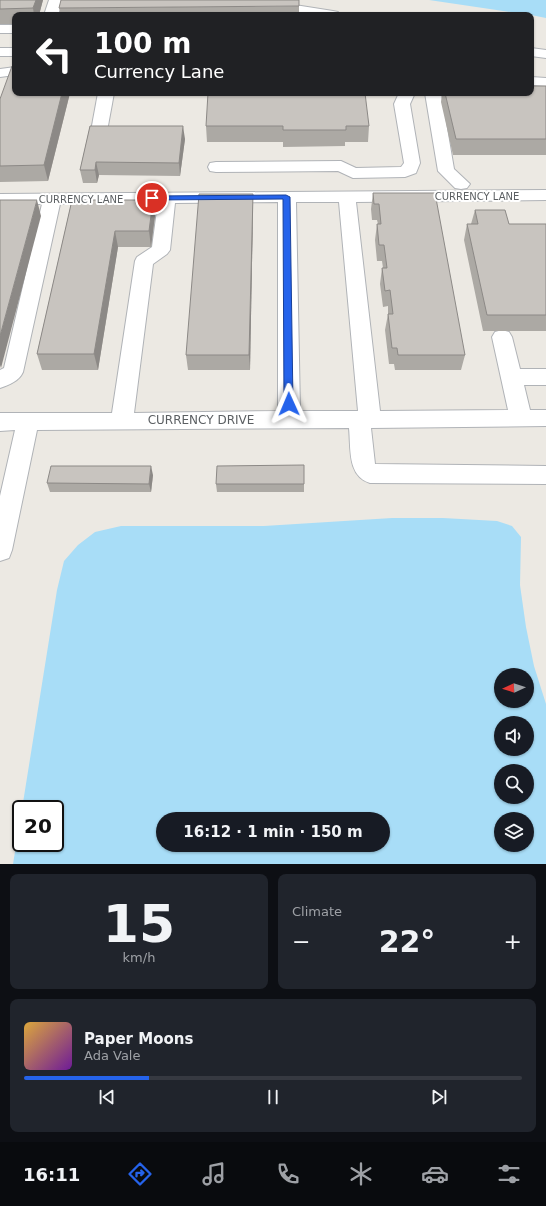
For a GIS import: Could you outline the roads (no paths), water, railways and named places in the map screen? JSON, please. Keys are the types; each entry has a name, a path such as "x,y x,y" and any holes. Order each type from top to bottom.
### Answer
{"street":[{"path":"52,12 56,0"},
{"path":"237,0 314,12"},
{"path":"0,29 12,29"},
{"path":"0,52 12,52"},
{"path":"534,52 546,54"},
{"path":"0,73 12,71"},
{"path":"534,80 546,82"},
{"path":"99,131 105,96"},
{"path":"216,167 341,166 353,173 405,172 410,169 412,162 402,104 406,96"},
{"path":"433,96 446,172 462,190 546,181"},
{"name":"CURRENCY LANE","path":"0,199 348,197 462,190 546,196"},
{"path":"286,197 289,420"},
{"path":"348,197 365,419 364,467 370,474 546,475"},
{"path":"122,421 144,261 161,250 167,198"},
{"path":"0,380 13,372 52,199"},
{"path":"502,337 522,418"},
{"path":"512,377 546,377"},
{"name":"CURRENCY DRIVE","path":"0,422 546,418"},
{"path":"0,550 28,422"}],"water":[{"path":"429,0 546,0 546,18 534,16 534,12 511,12"},
{"path":"392,518 443,518 497,521 512,526 521,537 520,585 526,627 534,666 546,704 546,864 13,864 15,852 64,852 64,800 23,800 57,590 64,561 78,545 95,532 121,526 264,526"}]}
